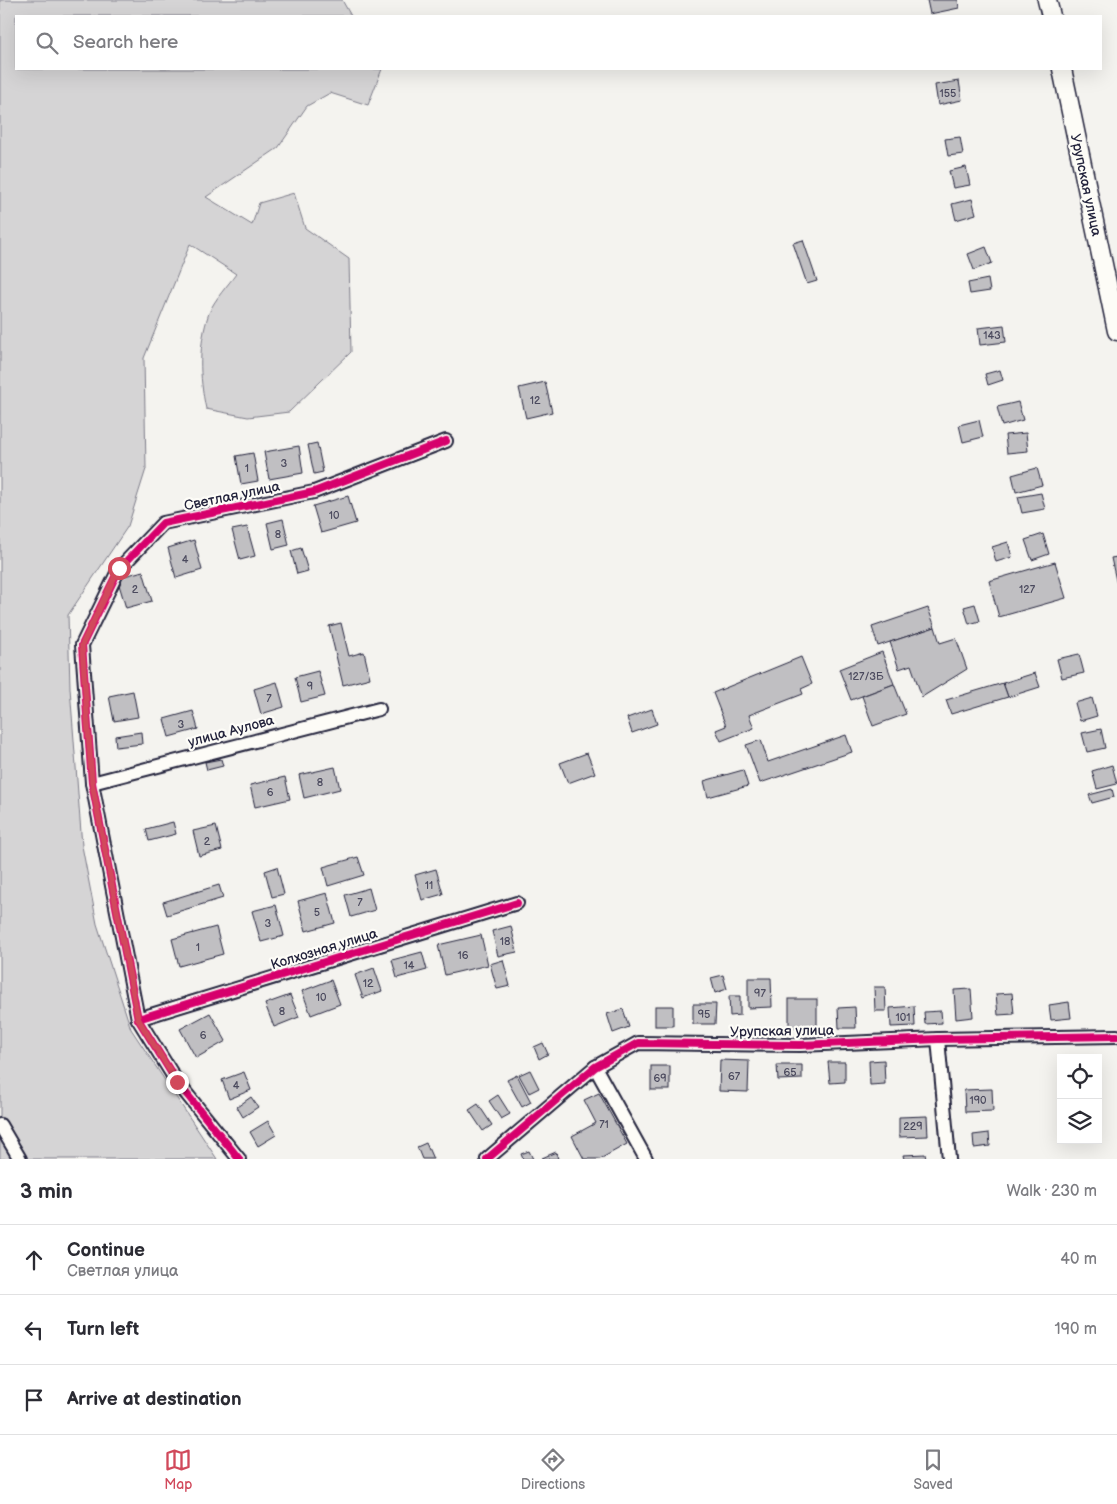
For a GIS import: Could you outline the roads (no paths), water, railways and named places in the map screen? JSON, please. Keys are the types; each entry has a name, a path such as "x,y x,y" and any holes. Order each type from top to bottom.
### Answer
{"street":[{"path":"1047,0 1050,15"},
{"name":"Урупская улица","path":"1062,70 1117,331"},
{"name":"Светлая улица","path":"92,783 82,645 119,568 163,523 314,492 446,441"},
{"name":"улица Аулова","path":"92,783 378,709"},
{"path":"92,783 138,1019 177,1082 239,1159"},
{"name":"Колхозная улица","path":"138,1019 516,903"},
{"name":"Урупская улица","path":"487,1159 594,1067 638,1043 800,1045 938,1038 1117,1036"},
{"path":"938,1038 948,1159"},
{"path":"594,1067 646,1159"},
{"path":"0,1125 20,1159"}]}
